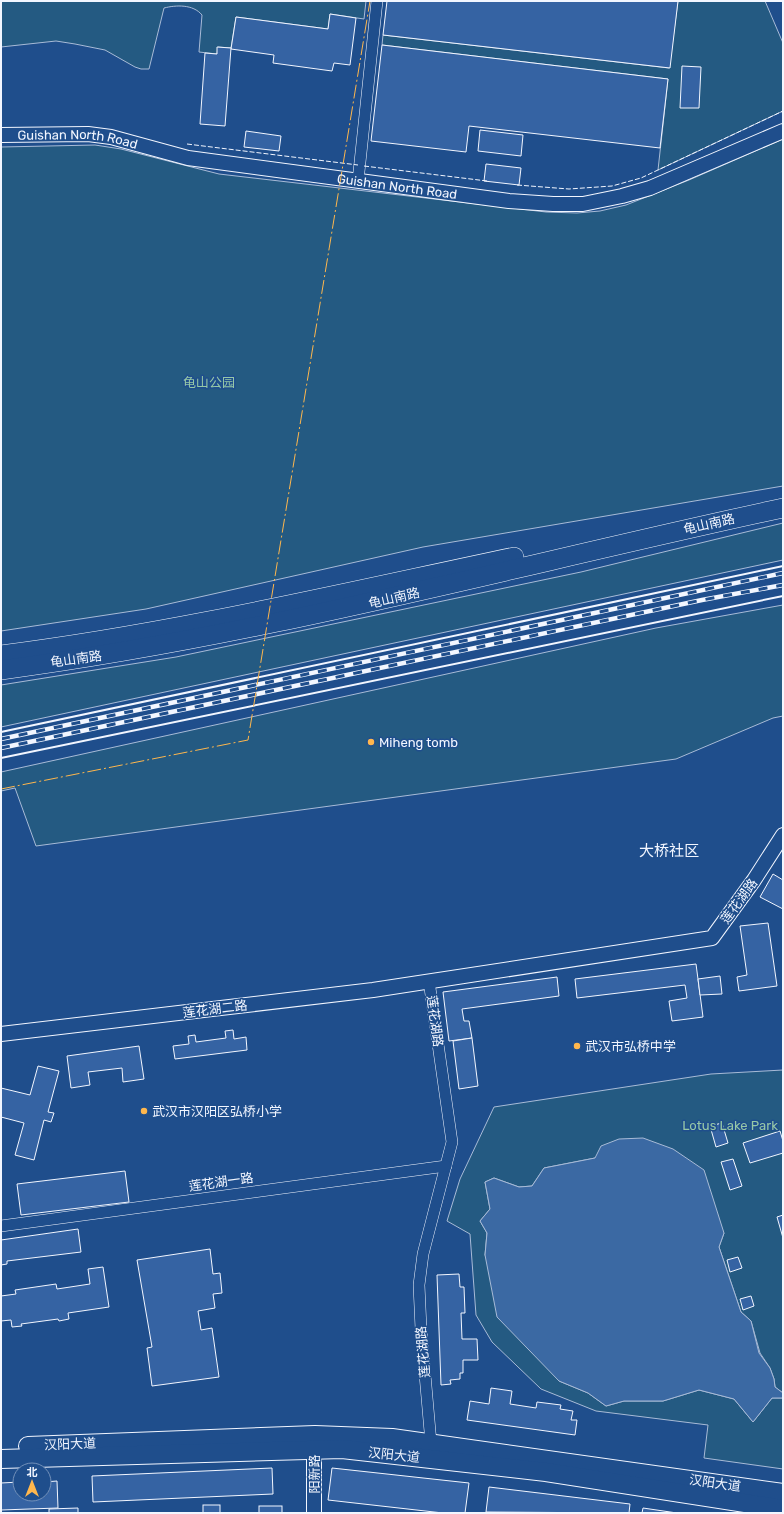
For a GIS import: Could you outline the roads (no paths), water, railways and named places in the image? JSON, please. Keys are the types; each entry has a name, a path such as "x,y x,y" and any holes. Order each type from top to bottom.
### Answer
{"highway":[{"name":"龟山南路","path":"1,655 100,641 210,621 783,500"},
{"name":"龟山南路","path":"1,670 125,652 344,610 783,508"}],"main road":[{"name":"汉阳大道","path":"1,1459 392,1438 783,1493"},
{"name":"汉阳大道","path":"1,1446 314,1442 342,1449 546,1472 783,1509"}],"street":[{"path":"358,181 377,1"},
{"name":"Guishan North Road","path":"1,135 88,134 111,137 188,158 509,201 553,204 583,204 622,196 650,188 783,131"},
{"name":"莲花湖路","path":"432,1443 421,1329 419,1285 423,1254 452,1142 429,981 712,938 754,880 783,835"},
{"name":"莲花湖二路","path":"1,1034 373,990 429,981"},
{"name":"莲花湖一路","path":"1,1226 446,1166"},
{"name":"阳新路","path":"314,1442 314,1513"}],"railway":[{"path":"1,739 783,573"},
{"path":"1,748 702,600 783,585"}],"place":[{"name":"Miheng tomb","path":"371,742"},
{"name":"武汉市弘桥中学","path":"577,1046"},
{"name":"武汉市汉阳区弘桥小学","path":"144,1111"}],"district":[{"name":"大桥社区","path":"669,851"}],"park label":[{"name":"龟山公园","path":"209,382"},
{"name":"Lotus Lake Park","path":"730,1125"}]}
